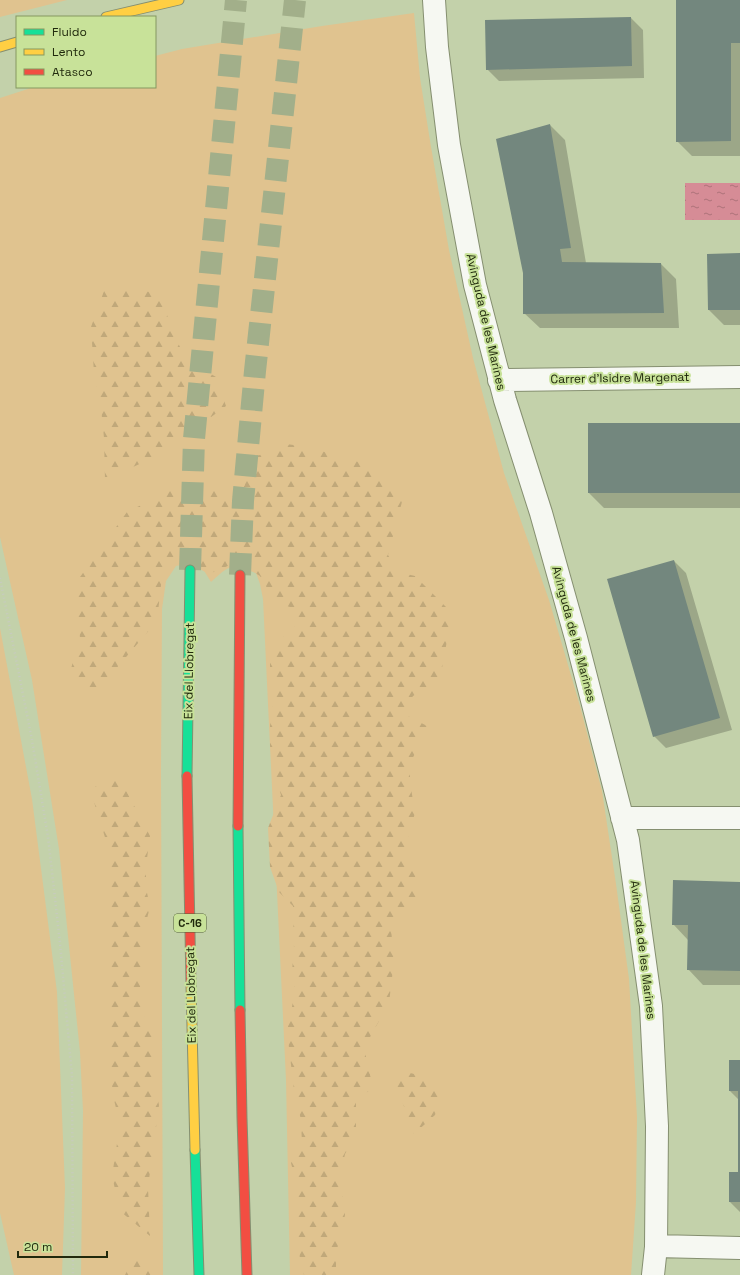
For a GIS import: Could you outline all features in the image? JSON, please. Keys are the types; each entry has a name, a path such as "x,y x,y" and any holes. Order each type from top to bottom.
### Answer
{"main road":[{"path":"110,16 179,0"},
{"path":"0,47 16,42"},
{"name":"Eix del Llobregat","path":"190,570 187,803 199,1275"},
{"path":"240,575 238,864 242,1110 247,1275"}],"street":[{"name":"Avinguda de les Marines","path":"434,0 437,47 449,145 475,285 505,400 540,513 576,638 628,840 652,1006 657,1126 656,1246 653,1275"},
{"name":"Carrer d'Isidre Margenat","path":"500,380 740,377"},
{"path":"622,818 740,818"},
{"path":"656,1246 740,1248"}],"path":[{"path":"0,578 32,740 48,837 60,943 72,1076 73,1275"}],"green space":[{"path":"0,0 67,0 0,17"},
{"path":"414,13 420,78 431,147 449,250 473,358 504,473 549,600 580,706 602,791 629,979 637,1117 636,1202 631,1275 290,1275 286,1080 263,599 256,573 241,568 231,567 211,582 203,569 194,562 176,566 166,581 162,609 161,772 163,1275 81,1275 83,1111 80,1052 59,849 32,680 0,537 0,98 31,88 156,88 156,56 182,49 322,26"},
{"path":"127,288 162,294 170,327 186,359 216,377 226,406 161,454 105,480 104,438 101,408 94,373 91,327 104,291"},
{"path":"279,443 308,447 359,462 403,498 388,555 398,572 415,576 452,613 440,679 413,696 402,713 429,727 410,763 410,782 415,813 403,861 415,869 417,896 391,929 394,961 389,1003 364,1048 373,1088 356,1100 356,1136 345,1154 339,1183 343,1197 345,1215 336,1254 336,1275 304,1275 300,1259 296,1226 298,1190 291,1163 302,1144 301,1120 294,1090 287,1031 295,992 292,971 294,949 293,906 279,892 270,867 268,828 281,795 276,779 270,746 270,726 275,690 270,673 270,655 282,641 285,633 289,631 296,632 290,607 276,603 260,576 237,562 209,574 181,559 162,576 157,621 90,699 70,672 80,638 75,584 127,512 174,489 239,492 245,485 236,460 260,455"},
{"path":"0,628 32,799 57,992 65,1188 62,1275 14,1275 0,1213"},
{"path":"119,777 150,836 146,866 146,888 150,907 143,934 140,983 141,1011 155,1036 151,1070 159,1105 148,1187 150,1236 120,1211 112,1176 120,1124 113,1096 109,1051 110,898 108,847 90,789"},
{"path":"410,1073 432,1078 441,1096 435,1115 414,1134 402,1101 389,1084"},
{"path":"136,1254 151,1274 151,1275 125,1275"}],"water":[{"path":"685,183 740,183 740,220 685,220"}],"building":[{"path":"676,0 740,0 740,43 731,43 731,141 676,142"},
{"path":"631,17 632,66 486,70 485,20"},
{"path":"550,124 571,248 560,249 562,262 661,263 664,313 523,314 523,273 496,139"},
{"path":"740,253 740,310 708,310 707,254"},
{"path":"588,423 740,423 740,493 588,493"},
{"path":"674,560 720,718 653,737 607,579"},
{"path":"673,880 740,882 740,971 687,970 688,925 672,925"},
{"path":"729,1060 740,1060 740,1202 729,1202 729,1172 738,1172 738,1091 729,1091"}],"tunnel":[{"path":"190,570 194,439 236,0"},
{"path":"240,575 243,501 255,371 295,0"}],"traffic: fast":[{"path":"187,776 190,570"},
{"path":"238,826 240,1010"},
{"path":"195,1150 199,1275"}],"traffic: slow":[{"path":"110,16 179,0"},
{"path":"0,47 16,42"},
{"path":"191,985 195,1150"}],"traffic: jam":[{"path":"238,826 240,575"},
{"path":"187,776 191,985"},
{"path":"240,1010 247,1275"}]}
